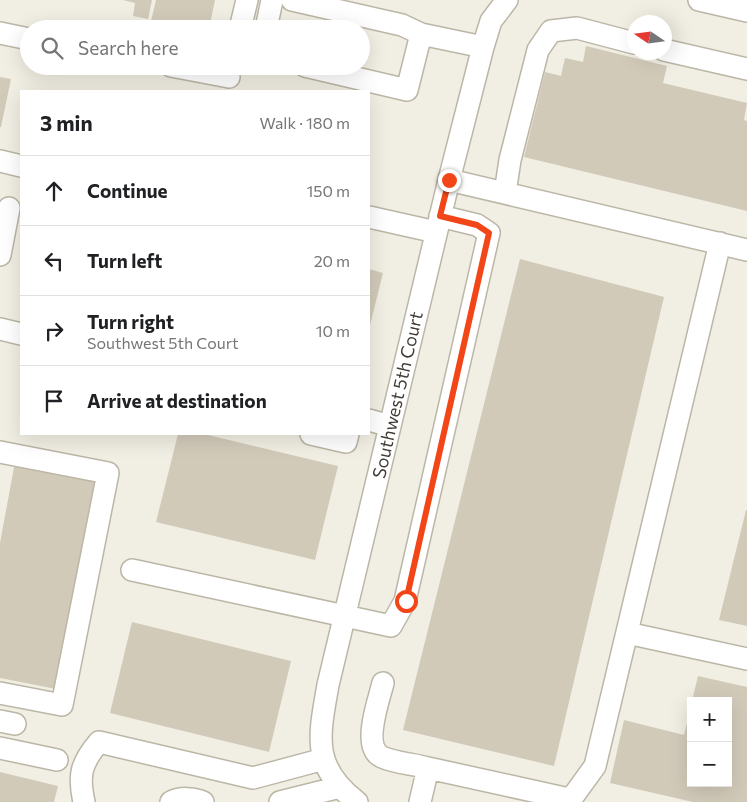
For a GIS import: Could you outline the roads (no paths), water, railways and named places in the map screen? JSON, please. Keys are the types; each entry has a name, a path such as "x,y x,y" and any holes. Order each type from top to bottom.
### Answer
{"street":[{"path":"242,20 247,0"},
{"path":"268,20 272,0"},
{"path":"292,0 402,25 421,34 483,47"},
{"name":"Southwest 5th Court","path":"347,794 326,769 319,733 438,224 483,47 491,21 507,0"},
{"path":"699,0 747,11"},
{"path":"505,193 510,160 538,50 551,31 576,28 627,41"},
{"path":"0,33 20,37"},
{"path":"343,75 407,90 421,34"},
{"path":"672,52 747,70"},
{"path":"214,75 228,78"},
{"path":"0,161 20,166"},
{"path":"449,180 747,250"},
{"path":"0,255 10,206"},
{"path":"132,570 391,626 406,601 489,233 477,225 438,224 370,218"},
{"path":"383,683 371,730 374,748 381,757 569,801 595,766 720,243"},
{"path":"0,329 20,334"},
{"path":"370,420 390,426"},
{"path":"315,435 346,442 348,435"},
{"path":"0,452 108,473 62,705 0,693"},
{"path":"627,633 747,659"},
{"path":"84,802 79,783 84,759 99,742 253,778 324,759"},
{"path":"0,748 57,760"},
{"path":"420,802 428,768"},
{"path":"280,802 347,794"},
{"path":"171,802 190,800 203,802"}]}
